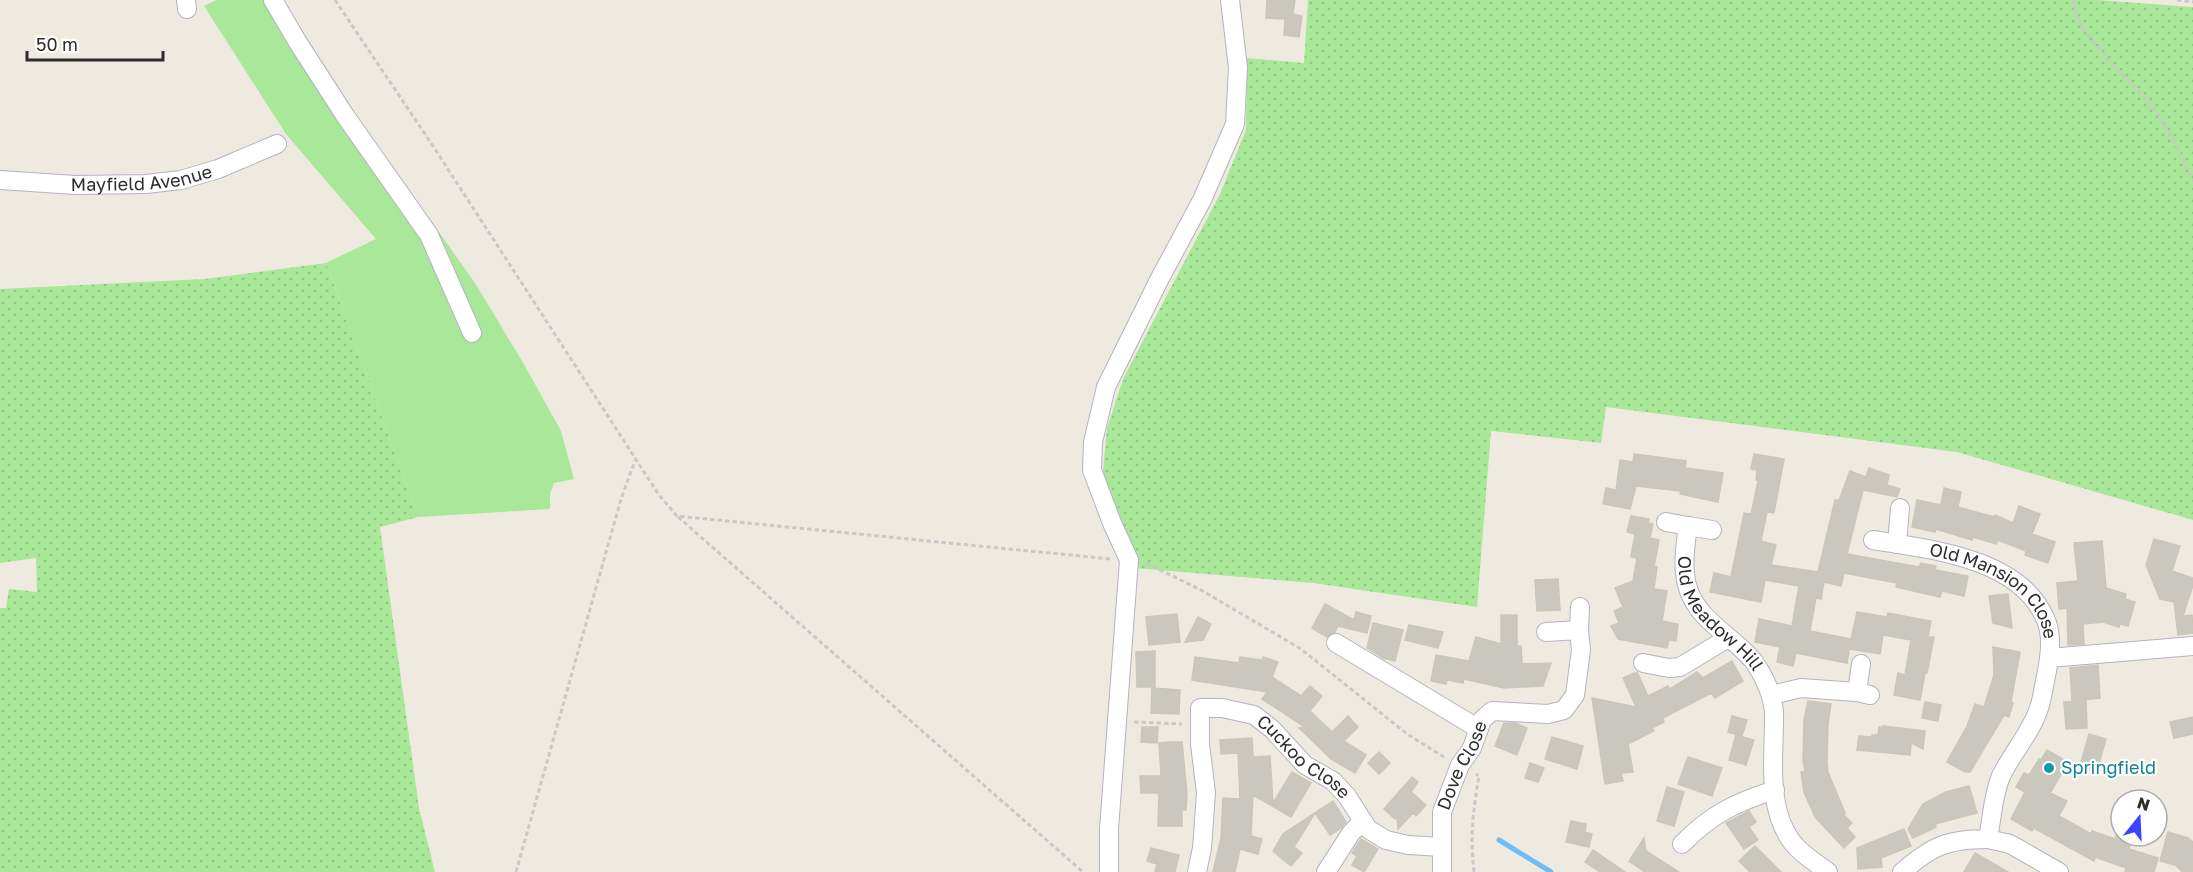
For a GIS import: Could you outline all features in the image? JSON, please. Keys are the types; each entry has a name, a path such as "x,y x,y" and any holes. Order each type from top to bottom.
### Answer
{"street":[{"path":"273,0 344,114 429,235 472,333"},
{"path":"1109,872 1109,829 1129,560 1092,470 1093,442 1106,387 1202,200 1235,124 1238,68 1230,0"},
{"name":"Mayfield Avenue","path":"0,180 75,185 146,184 181,180 218,169 277,144"},
{"name":"Old Mansion Close","path":"1896,544 1900,508"},
{"name":"Old Meadow Hill","path":"1666,522 1712,530"},
{"name":"Old Meadow Hill","path":"1688,526 1685,574 1690,590 1703,614 1754,662 1772,695 1775,806 1782,825 1793,844 1828,872"},
{"name":"Old Mansion Close","path":"1873,540 1964,558 2007,576 2030,593 2046,619 2049,658 2039,708 1998,786 1988,839"},
{"name":"Dove Close","path":"1442,872 1442,812 1460,765 1472,748 1482,720 1492,711 1548,714 1564,710 1575,695 1581,650 1580,607"},
{"path":"1546,632 1579,630"},
{"path":"1642,663 1669,668 1680,667 1728,638"},
{"path":"1336,643 1479,729"},
{"path":"2049,658 2193,646"},
{"name":"Old Meadow Hill","path":"1772,695 1801,688 1863,694 1861,664"},
{"name":"Cuckoo Close","path":"1200,725 1200,708 1222,708 1254,715 1272,729 1305,765 1333,781 1347,796 1368,829 1386,840 1408,845 1442,847"},
{"path":"1197,872 1202,848 1206,793 1200,725"},
{"path":"1682,844 1697,828 1716,814 1743,800 1775,790"},
{"path":"1326,872 1351,833 1363,821"},
{"path":"1902,872 1932,849 1949,842 1988,839 2010,844 2059,872"}],"path":[{"path":"335,0 431,143 659,495 677,516 1083,872"},
{"path":"2074,0 2081,25 2105,57 2134,85 2158,114 2193,181"},
{"path":"2177,0 2193,2"},
{"path":"516,872 621,499 636,458"},
{"path":"677,516 1147,563 1201,590 1301,649 1425,747 1479,776 1472,824 1474,872"},
{"path":"1118,721 1200,725"}],"green space":[{"path":"216,0 281,0 412,223 427,215 477,286 561,431 574,479 554,483 550,494 550,509 418,517 326,263 376,239 286,134 204,6"},
{"path":"1308,0 2097,0 2193,7 2193,520 1957,452 1606,407 1601,443 1491,431 1477,607 1313,583 1135,568 1108,513 1103,471 1107,428 1123,379 1220,194 1246,130 1247,58 1304,63"},
{"path":"326,263 418,517 380,527 419,808 435,872 0,872 0,608 6,608 9,589 37,592 36,558 0,563 0,289 205,279"}],"building":[{"path":"1267,0 1295,0 1293,14 1302,16 1299,37 1284,35 1285,19 1266,18"},
{"path":"1634,454 1686,461 1685,468 1723,473 1718,502 1680,494 1681,491 1636,486 1630,509 1603,504 1606,488 1616,490 1620,460 1633,462"},
{"path":"1754,454 1784,459 1774,513 1767,512 1761,541 1776,545 1771,565 1818,572 1835,500 1839,500 1850,471 1866,477 1869,468 1889,475 1887,485 1900,489 1897,497 1863,490 1847,554 1919,567 1921,563 1936,566 1935,570 1968,576 1964,596 1942,591 1940,597 1896,587 1897,583 1844,573 1841,586 1824,582 1821,599 1816,598 1810,631 1851,639 1847,663 1796,653 1793,666 1777,662 1780,647 1755,642 1759,619 1792,626 1799,586 1765,580 1761,602 1710,592 1714,573 1731,577 1744,513 1751,514 1758,481 1756,480 1757,470 1751,469"},
{"path":"1944,488 1961,492 1958,507 1994,517 1995,515 2013,523 2019,506 2040,514 2032,534 2055,542 2048,563 2025,555 2026,551 1998,540 1996,544 1973,537 1972,540 1936,529 1935,532 1912,527 1917,500 1941,505"},
{"path":"1631,516 1649,519 1648,523 1653,524 1650,538 1659,540 1654,567 1657,567 1654,589 1667,591 1662,621 1678,624 1676,641 1669,640 1667,648 1618,639 1611,626 1619,623 1614,611 1623,607 1615,588 1633,581 1637,558 1631,557 1635,534 1627,532"},
{"path":"2154,539 2180,546 2172,571 2193,578 2183,616 2192,615 2193,633 2178,635 2174,602 2160,599 2146,565"},
{"path":"2102,541 2106,588 2126,594 2125,599 2135,602 2128,626 2120,624 2119,627 2103,622 2083,624 2084,644 2068,645 2067,608 2059,609 2057,583 2078,581 2074,543"},
{"path":"1558,579 1560,610 1537,611 1535,580"},
{"path":"2008,594 2012,628 1993,623 1989,596"},
{"path":"1325,604 1354,620 1356,612 1371,616 1367,633 1338,626 1335,632 1327,637 1312,628"},
{"path":"1857,612 1887,617 1888,613 1931,621 1928,637 1934,637 1920,700 1894,695 1898,673 1905,675 1911,640 1883,635 1880,654 1849,649"},
{"path":"1177,614 1180,642 1149,645 1146,617"},
{"path":"1501,615 1517,615 1517,646 1521,646 1522,664 1551,663 1543,686 1504,688 1464,679 1463,683 1447,680 1446,684 1431,681 1436,655 1469,661 1476,637 1501,644"},
{"path":"1198,617 1211,624 1203,640 1185,642"},
{"path":"1373,623 1403,630 1395,661 1383,658 1367,648"},
{"path":"1409,625 1443,632 1438,648 1405,640"},
{"path":"1993,647 2020,652 2011,702 2013,703 2009,717 2004,715 1970,772 1965,772 1947,762 1967,726 1975,704 1984,707 1994,675"},
{"path":"1155,651 1155,687 1137,687 1136,652"},
{"path":"1195,657 1239,663 1240,657 1262,660 1263,657 1278,662 1272,677 1301,696 1310,686 1322,696 1310,711 1332,732 1348,716 1358,727 1344,741 1366,755 1355,773 1331,759 1299,728 1305,727 1262,699 1267,692 1192,680"},
{"path":"1732,661 1743,681 1715,698 1711,693 1663,718 1664,722 1652,728 1654,731 1628,744 1633,772 1621,773 1623,781 1605,784 1592,698 1636,707 1623,678 1637,672 1648,696 1668,686 1670,689 1697,672 1703,678"},
{"path":"2098,665 2100,698 2072,701 2070,668"},
{"path":"1152,688 1180,690 1179,714 1151,713"},
{"path":"1808,701 1831,704 1828,724 1828,772 1845,813 1843,814 1852,823 1847,828 1855,837 1844,848 1815,817 1804,792 1801,772 1805,771 1803,761 1804,720"},
{"path":"2086,701 2087,728 2066,729 2064,702"},
{"path":"1925,702 1941,705 1938,721 1922,718"},
{"path":"1732,716 1747,720 1742,736 1728,732"},
{"path":"2193,717 2193,734 2174,738 2170,722"},
{"path":"1504,723 1515,723 1527,728 1517,755 1495,746"},
{"path":"1883,726 1925,731 1923,749 1910,742 1910,755 1857,750 1859,736 1878,735 1879,727 1885,728"},
{"path":"1142,727 1158,727 1157,743 1141,742"},
{"path":"2089,734 2106,739 2097,771 2080,766"},
{"path":"1736,735 1754,740 1746,765 1729,760"},
{"path":"1552,737 1583,746 1577,769 1545,759"},
{"path":"1252,738 1253,757 1270,756 1273,803 1292,772 1311,783 1291,817 1253,795 1251,836 1262,839 1258,854 1240,849 1235,872 1213,872 1221,838 1223,798 1240,799 1238,753 1221,754 1220,740"},
{"path":"1182,742 1187,794 1186,810 1182,810 1182,826 1158,826 1159,793 1141,793 1140,776 1161,776 1159,743"},
{"path":"2047,750 2068,762 2050,793 2067,801 2059,816 2091,834 2092,831 2109,837 2109,848 2129,848 2158,858 2154,872 2125,872 2126,868 2095,857 2094,861 2034,828 2032,831 2011,819 2025,792 2016,787 2024,773 2029,775 2039,759 2041,760"},
{"path":"1379,752 1390,763 1379,774 1368,763"},
{"path":"1688,757 1722,768 1712,796 1678,784"},
{"path":"1530,763 1544,768 1538,782 1525,778"},
{"path":"1412,777 1418,782 1411,792 1426,805 1416,816 1413,813 1398,829 1397,817 1395,819 1384,809"},
{"path":"1969,786 1977,813 1935,824 1936,827 1913,838 1908,829 1923,804 1946,792"},
{"path":"1667,787 1684,792 1674,826 1657,821"},
{"path":"1333,801 1346,822 1341,828 1330,835 1315,813 1294,847 1302,853 1291,866 1273,851 1283,834"},
{"path":"1749,811 1756,822 1749,827 1758,840 1744,849 1726,823"},
{"path":"1571,821 1586,824 1585,832 1592,834 1589,847 1566,842"},
{"path":"1904,829 1911,846 1881,858 1882,867 1858,869 1857,848"},
{"path":"2169,832 2188,838 2193,842 2193,872 2183,872 2175,865 2160,861 2164,848 2169,848"},
{"path":"1644,838 1646,851 1679,872 1645,872 1629,861"},
{"path":"1361,839 1378,849 1364,872 1352,865 1357,856 1352,853"},
{"path":"1755,846 1781,872 1750,872 1739,861"},
{"path":"1151,848 1179,855 1175,872 1155,872 1157,864 1147,861"},
{"path":"1593,850 1625,872 1600,872 1585,862"},
{"path":"1975,853 2008,872 1964,872"}],"waterway":[{"path":"1499,840 1551,872"}],"place":[{"name":"Springfield","path":"2049,768"}]}
